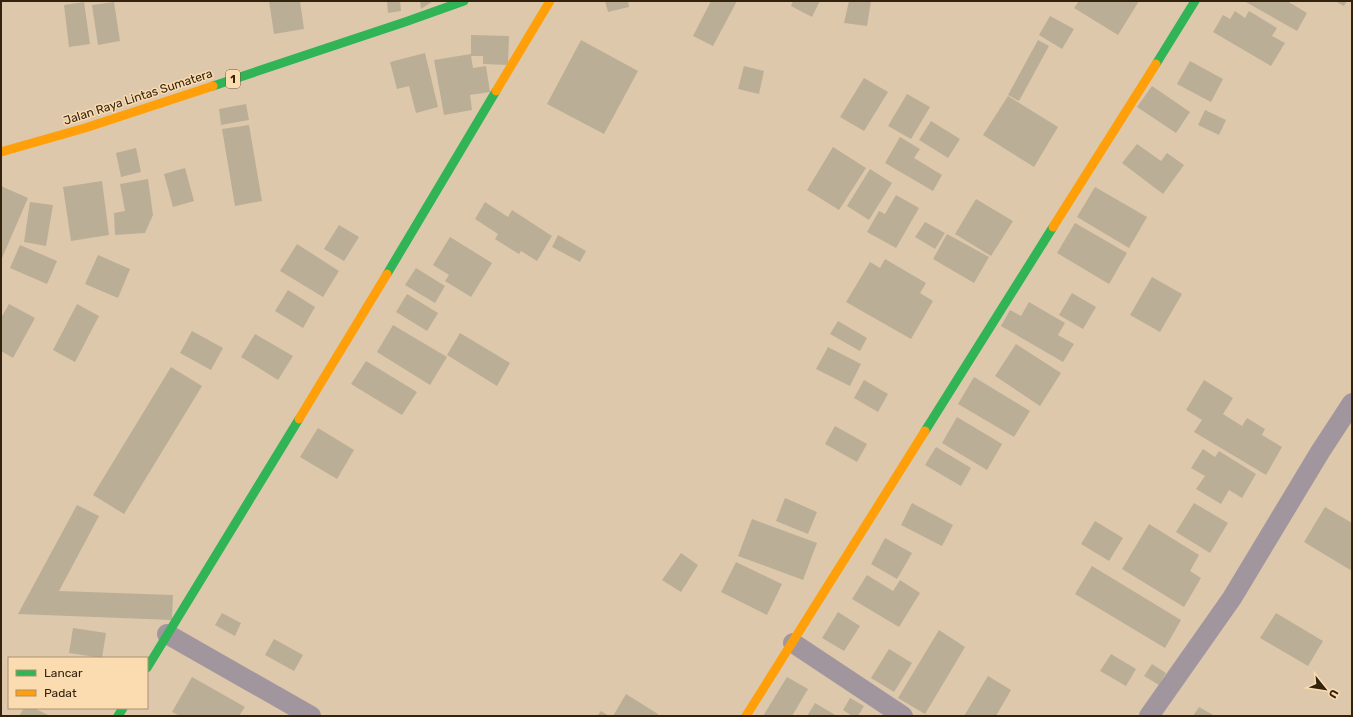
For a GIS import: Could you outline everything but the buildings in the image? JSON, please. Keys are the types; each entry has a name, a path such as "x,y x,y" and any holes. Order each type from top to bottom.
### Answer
{"main road":[{"name":"Jalan Raya Lintas Sumatera","path":"1,152 85,128 464,1"},
{"path":"148,666 348,339 550,1"},
{"path":"746,716 1195,1"}],"street":[{"path":"1149,716 1232,598 1352,402"},
{"path":"167,634 311,716"},
{"path":"793,643 903,716"}],"traffic: fast":[{"path":"213,86 464,1"},
{"path":"1156,64 1195,1"},
{"path":"387,274 496,91"},
{"path":"925,431 1053,227"},
{"path":"148,666 299,419"},
{"path":"118,716 122,709"}],"traffic: slow":[{"path":"496,91 550,1"},
{"path":"1053,227 1156,64"},
{"path":"1,152 85,128 213,86"},
{"path":"299,419 387,274"},
{"path":"746,716 925,431"}]}
